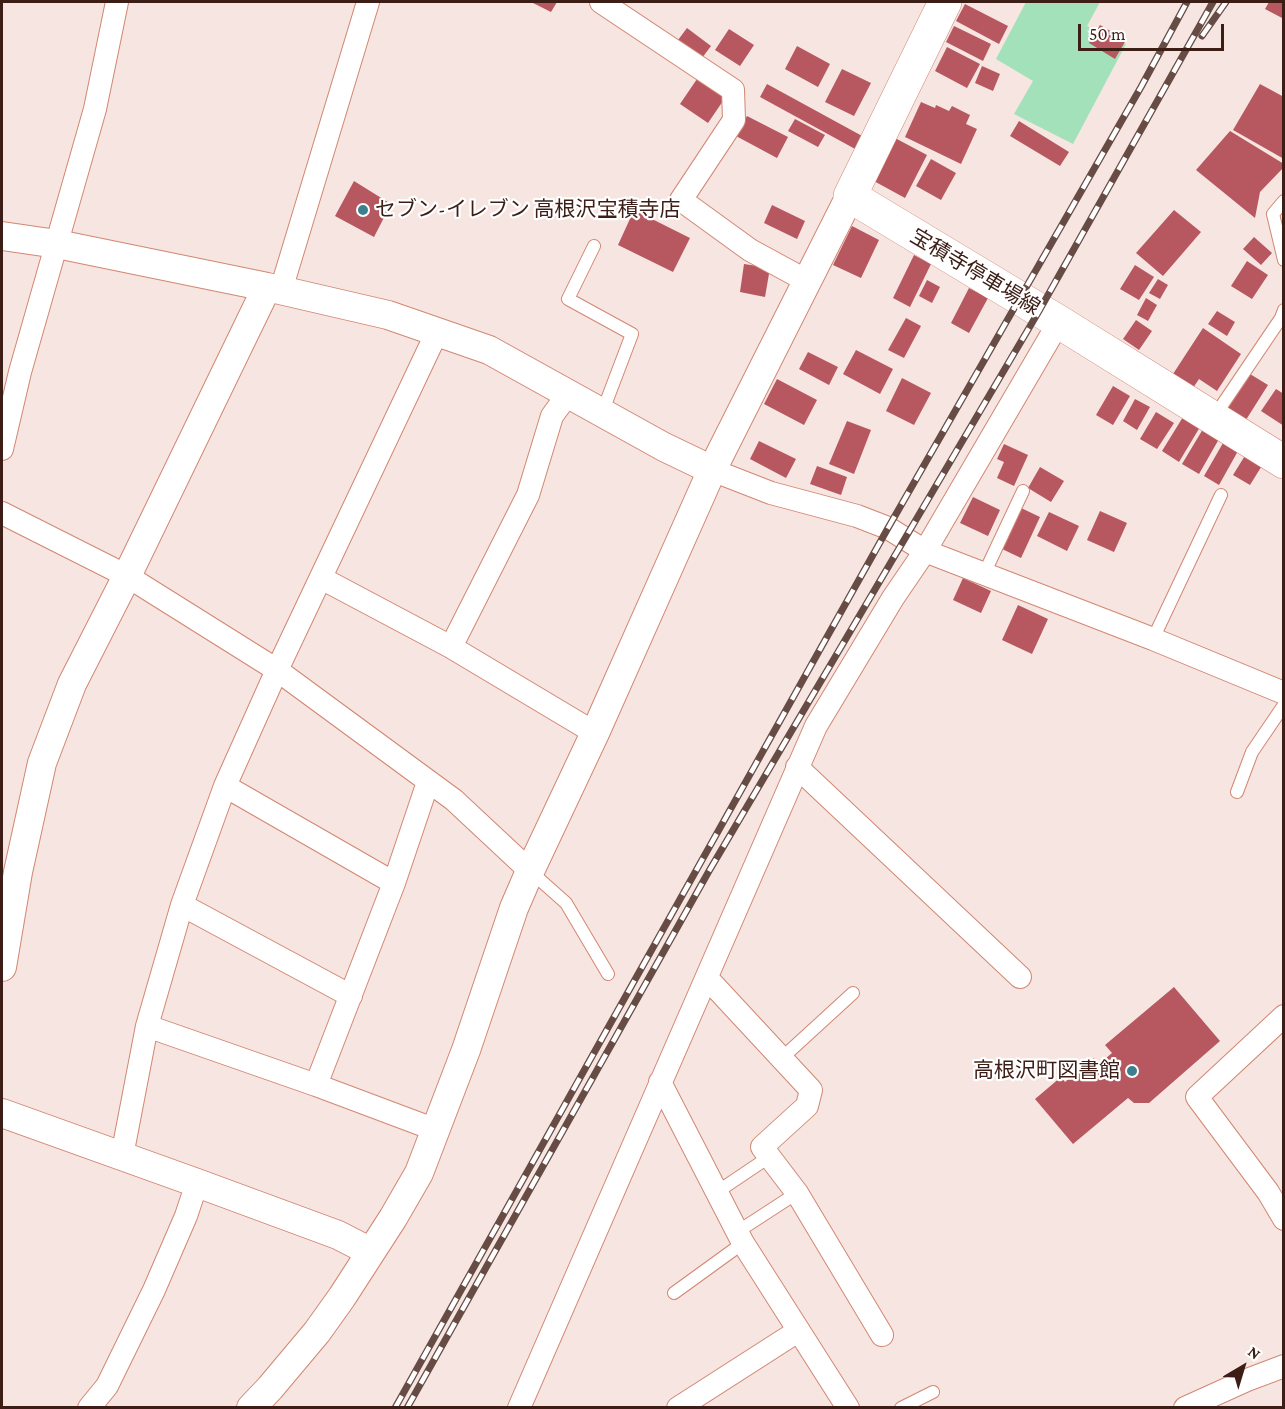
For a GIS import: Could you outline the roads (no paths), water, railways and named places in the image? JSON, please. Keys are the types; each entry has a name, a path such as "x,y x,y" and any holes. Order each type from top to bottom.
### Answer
{"main road":[{"path":"850,196 937,4"},
{"name":"宝積寺停車場線","path":"850,196 1284,462"}],"street":[{"path":"2,449 11,371 57,244 95,109 117,2"},
{"path":"2,967 18,872 42,763 72,684 274,288 368,2"},
{"path":"601,2 733,90 734,120 681,201 750,250 807,281"},
{"path":"251,1407 317,1332 393,1218 419,1173 466,1050 514,908 530,871 595,733 712,470 850,196"},
{"path":"2,236 57,244 274,288 388,315 489,350 664,447 712,470 771,493 857,516 888,528 925,551 1153,639 1284,693"},
{"path":"519,1407 816,726 893,598 925,551 1059,322"},
{"path":"122,1156 147,1026 182,905 225,786 277,670 437,332"},
{"path":"451,647 528,495 552,416 568,394"},
{"path":"2,513 126,576 277,670 453,800 530,871"},
{"path":"321,578 451,647 595,733"},
{"path":"797,767 1020,977"},
{"path":"316,1085 394,884 428,782"},
{"path":"225,786 394,884"},
{"path":"182,905 351,996"},
{"path":"707,978 811,1090 807,1106 762,1147 797,1193 882,1335"},
{"path":"1284,1016 1197,1097 1268,1192 1284,1219"},
{"path":"147,1026 436,1130"},
{"path":"660,1082 740,1237 848,1407"},
{"path":"2,1113 338,1235 370,1252"},
{"path":"89,1407 107,1386 154,1290 186,1216 197,1183"},
{"path":"678,1407 798,1331"},
{"path":"1185,1407 1284,1366"}],"lane":[{"path":"1284,201 1273,214 1284,260"},
{"path":"594,246 568,299 632,334 602,413"},
{"path":"1213,418 1281,318 1284,310"},
{"path":"984,574 1023,491"},
{"path":"1153,639 1221,495"},
{"path":"1237,792 1252,752 1284,705"},
{"path":"530,871 566,903 608,974"},
{"path":"782,1058 853,993"},
{"path":"717,1192 769,1157"},
{"path":"674,1293 740,1237 797,1193"},
{"path":"901,1407 933,1392"}],"railway":[{"path":"395,1408 888,528 1141,87 1187,2"},
{"path":"407,1408 709,871 1039,311 1213,2"},
{"path":"1202,36 1226,2"}],"place":[{"name":"セブン-イレブン 高根沢宝積寺店","path":"363,210"},
{"name":"高根沢町図書館","path":"1132,1071"}]}
